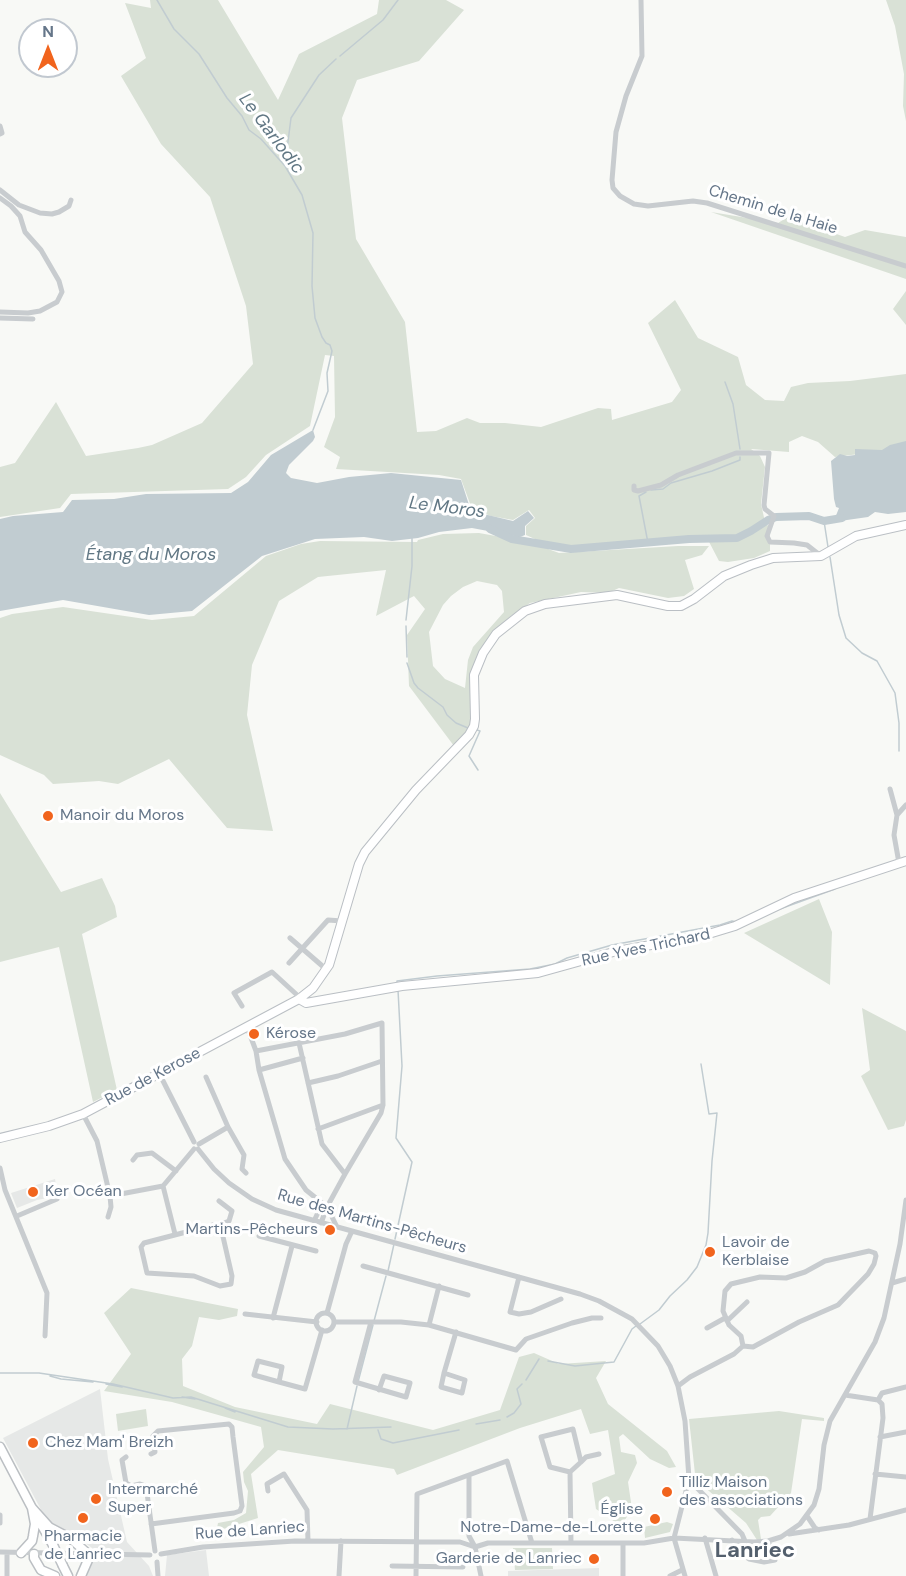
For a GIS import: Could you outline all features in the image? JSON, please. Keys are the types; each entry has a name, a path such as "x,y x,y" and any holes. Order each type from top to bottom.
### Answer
{"main road":[{"path":"822,556 856,537 906,525"},
{"name":"Rue de Kerose","path":"0,1137 49,1126 84,1114 299,999 314,987 327,970 359,864 365,852 416,790 469,735 475,719 474,675 483,653 496,634 525,611 544,604 617,595 675,607 694,599 724,576 751,565 773,558 822,556"},
{"name":"Rue Yves Trichard","path":"323,1000 402,986 537,973 617,951 712,934 735,926 794,898 902,862"},
{"path":"314,987 338,996"},
{"path":"314,987 316,996 323,1000"},
{"path":"299,999 306,1003 323,1000"},
{"path":"0,1447 68,1576"},
{"path":"32,1508 49,1527 85,1550 88,1555 87,1563 81,1576"},
{"path":"21,1553 33,1536 35,1524 32,1508"},
{"path":"74,1542 75,1554"},
{"path":"34,1554 39,1573 55,1576"}],"street":[{"name":"Chemin de la Haie","path":"641,0 642,56 626,96 616,132 612,180 613,188 620,196 634,204 648,206 693,201 707,204 906,266"},
{"path":"0,126 2,133 0,134"},
{"path":"0,190 19,206 40,213 59,212 69,206 71,200"},
{"path":"0,198 12,206 20,216 25,232 41,250 59,281 62,292 57,302 40,311 0,312"},
{"path":"0,318 33,319"},
{"path":"634,486 634,490 638,491 661,485 678,475 736,453 769,453 764,505 772,518 767,535 770,542 807,545 822,556"},
{"path":"890,789 897,815 894,835 902,862"},
{"path":"897,815 906,805"},
{"path":"289,963 328,920 342,921"},
{"path":"290,938 327,970"},
{"path":"242,1006 234,993 272,972 299,999"},
{"path":"256,1051 345,1034 382,1023 383,1105 381,1113 314,1221"},
{"path":"247,1027 256,1051 258,1070 285,1159 306,1190 324,1206 337,1227"},
{"path":"300,1042 322,1144 345,1174"},
{"path":"258,1070 303,1058"},
{"path":"308,1083 338,1076 382,1061"},
{"name":"Rue des Martins-Pêcheurs","path":"159,1073 196,1146 220,1175 240,1192 263,1205 557,1288 599,1301 632,1319 658,1346 670,1366 678,1386 685,1421 689,1463 688,1484 674,1538"},
{"path":"206,1077 228,1127 244,1155 242,1169 246,1173"},
{"path":"318,1129 383,1105"},
{"path":"84,1114 97,1141 110,1196 111,1207 108,1217"},
{"path":"110,1196 163,1186 196,1146 228,1127"},
{"path":"133,1160 137,1155 152,1153 176,1171"},
{"path":"0,1168 5,1190 47,1293 45,1336"},
{"path":"163,1186 175,1234"},
{"path":"17,1216 57,1199"},
{"path":"787,1534 807,1516 818,1494 824,1445 830,1421 878,1334 884,1318 906,1215 906,1200"},
{"path":"217,1226 221,1228 232,1282 226,1286 220,1286 194,1276 147,1273 141,1247 144,1243 217,1226 229,1221 232,1211 219,1201"},
{"path":"321,1223 324,1206"},
{"path":"327,1313 346,1244 352,1231"},
{"path":"259,1236 316,1251"},
{"path":"273,1318 292,1245"},
{"path":"678,1386 690,1377 734,1354 743,1346 753,1347 799,1322 838,1305 868,1274 874,1264 876,1256 874,1253 869,1251 825,1262 786,1278 760,1277 731,1284 725,1291 722,1305 726,1320 740,1334 743,1346"},
{"path":"363,1266 468,1295"},
{"path":"892,1283 906,1276"},
{"path":"519,1277 510,1312 519,1314 531,1312 561,1299"},
{"path":"429,1324 439,1286"},
{"path":"707,1328 726,1320 747,1302"},
{"path":"316,1322 320,1315 327,1313 333,1317 334,1322 331,1328 322,1330"},
{"path":"245,1314 316,1322 322,1330"},
{"path":"334,1322 429,1324 516,1350 526,1339 572,1323 601,1318"},
{"path":"371,1322 355,1382 379,1390 406,1397 410,1383 384,1376 379,1390"},
{"path":"279,1382 282,1368 258,1360 254,1375 279,1382 306,1389 322,1330"},
{"path":"444,1373 465,1380 462,1393 441,1387 444,1373 456,1332"},
{"path":"878,1400 882,1393 906,1387"},
{"path":"844,1395 878,1400 882,1404 883,1412 870,1519"},
{"path":"152,1454 155,1452 153,1436 158,1431 226,1423 232,1427 234,1437 242,1506 240,1511 152,1524"},
{"path":"570,1472 550,1467 541,1437 573,1429 581,1462"},
{"path":"880,1437 906,1432"},
{"path":"572,1543 570,1472 586,1457 599,1454"},
{"path":"126,1457 122,1460 123,1478 126,1483 146,1486 156,1553 162,1559 157,1562"},
{"path":"416,1576 417,1494 507,1461 532,1543"},
{"path":"268,1491 267,1484 284,1474 307,1510 308,1541"},
{"path":"875,1474 906,1477"},
{"path":"469,1475 469,1536 475,1547 481,1576"},
{"path":"688,1484 695,1486 742,1534 745,1541"},
{"path":"732,1540 735,1548 743,1555 749,1559 764,1562 775,1560 768,1541 787,1534 819,1530 906,1510"},
{"path":"0,1515 0,1523"},
{"path":"807,1516 819,1530"},
{"path":"670,1576 684,1573 674,1538"},
{"name":"Rue de Lanriec","path":"0,1552 88,1555 156,1553 245,1542 308,1541 460,1542 475,1547 488,1543 623,1543 652,1542 674,1538 768,1541"},
{"path":"705,1538 716,1576"},
{"path":"339,1576 341,1541"},
{"path":"623,1543 623,1576"},
{"path":"7,1552 8,1576"},
{"path":"156,1553 152,1560 157,1562"},
{"path":"157,1562 158,1576"},
{"path":"392,1566 463,1567"}],"shaded area":[{"path":"150,0 218,0 278,100 299,54 377,14 379,0 446,0 464,10 419,61 357,80 342,118 356,239 405,322 417,432 436,431 467,418 480,423 541,427 598,408 611,409 612,420 672,402 681,390 648,323 675,300 698,338 738,357 746,385 765,400 784,401 791,387 808,383 850,381 906,374 906,445 883,451 835,457 818,442 802,436 789,442 789,452 751,449 760,456 765,467 761,504 770,533 770,551 754,558 719,561 706,536 653,545 617,542 593,547 557,549 526,535 526,526 535,518 529,510 513,520 491,516 472,509 461,479 439,475 336,469 340,457 324,447 335,417 334,356 325,355 310,426 266,455 246,477 228,489 71,494 60,508 0,517 0,467 15,463 56,402 86,456 138,448 152,445 202,423 253,364 246,306 210,197 161,144 121,76 146,58 125,3 151,8"},
{"path":"886,0 906,0 906,121 903,106 904,74 895,26"},
{"path":"711,212 778,223 788,217 845,237 865,230 906,237 906,279"},
{"path":"906,291 906,325 893,309"},
{"path":"479,533 529,542 559,553 709,546 702,555 685,560 694,589 684,596 668,598 619,588 608,593 581,592 530,603 511,616 498,628 479,655 474,726 454,746 409,686 407,635 425,609 414,596 376,616 386,570 318,577 279,601 252,665 247,715 273,831 227,828 169,759 118,784 99,781 53,784 44,775 0,755 0,618 12,614 63,607 152,620 194,616 266,556 301,544 320,541 417,542 443,534","holes":["477,581 497,585 502,591 504,612 473,647 468,660 465,688 445,679 433,666 429,632 443,605 463,587"]},
{"path":"0,793 61,892 102,878 115,906 117,917 82,934 117,1090 93,1102 59,947 0,962"},
{"path":"819,899 832,932 830,985 744,933"},
{"path":"862,1008 906,1031 906,1120 904,1126 888,1130 861,1076 870,1070"},
{"path":"55,1179 58,1196 37,1200 17,1208 11,1193"},
{"path":"131,1288 238,1309 237,1316 219,1320 199,1317 192,1346 182,1359 183,1386 235,1407 317,1424 330,1404 433,1430 500,1410 519,1357 534,1353 559,1364 606,1361 596,1378 608,1404 667,1451 676,1467 669,1468 650,1459 623,1434 619,1437 621,1452 635,1455 637,1463 628,1482 632,1509 621,1526 596,1509 592,1483 615,1474 608,1430 590,1434 581,1409 520,1428 397,1475 394,1469 278,1450 251,1474 258,1518 220,1530 217,1528 218,1523 234,1520 246,1513 248,1491 243,1472 264,1447 261,1427 172,1402 104,1391 131,1354 104,1313"},
{"path":"100,1389 108,1459 127,1542 149,1566 153,1576 86,1576 92,1548 74,1535 47,1521 3,1438"},
{"path":"146,1409 148,1426 118,1431 116,1414"},
{"path":"779,1411 824,1418 824,1421 802,1419 791,1493 770,1516 761,1517 758,1520 761,1539 757,1540 746,1523 702,1485 695,1474 689,1419"},
{"path":"667,1522 673,1524 670,1532 645,1538 644,1527"},
{"path":"513,1548 552,1548 553,1569 515,1570"},
{"path":"206,1550 209,1576 165,1576 167,1555"},
{"path":"599,1568 599,1576 508,1576 508,1571"}],"water":[{"name":"Étang du Moros","path":"313,430 315,437 313,441 289,465 286,473 291,478 317,483 391,473 461,480 471,511 513,521 528,511 534,518 525,526 525,535 520,537 472,528 392,541 364,537 315,539 262,556 192,611 149,615 63,600 0,611 0,519 63,512 72,500 114,499 146,494 231,493 248,482 271,455"},
{"path":"906,441 906,512 888,514 875,512 868,517 833,522 839,508 836,507 834,499 831,461 840,454 855,455 855,449 882,450 890,445"}],"waterway":[{"name":"Le Garlodic","path":"157,0 174,29 199,54 227,98 242,116 249,130 261,139 285,166 302,195 313,233 312,286 315,318 322,337 330,345 332,351 327,373 328,391 313,430"},
{"path":"340,56 383,20 398,0"},
{"path":"285,165 291,118 319,75 336,59"},
{"path":"725,382 733,404 740,449"},
{"path":"651,490 663,489 671,483 712,471 740,460 740,457"},
{"path":"646,492 639,496 648,543"},
{"name":"Le Moros","path":"490,529 512,539 571,549 689,539 737,538 776,517 809,516 824,521 842,518"},
{"path":"824,521 828,547"},
{"path":"406,620 412,566 412,537"},
{"path":"830,557 839,615 846,638 862,653 877,661 895,693 899,723 899,751"},
{"path":"406,626 407,657"},
{"path":"407,663 418,688 443,707 447,715 456,723 468,728"},
{"path":"477,730 480,731 469,756 478,770"},
{"path":"777,910 835,889"},
{"path":"397,982 437,976 530,969 555,964 567,958 612,945 732,921 737,922"},
{"path":"744,925 753,921"},
{"path":"395,1239 412,1162 396,1138 402,1066 398,990"},
{"path":"640,1324 659,1310 687,1280 697,1267 706,1245 717,1113 709,1114 701,1064"},
{"path":"388,1271 394,1244"},
{"path":"374,1321 386,1276"},
{"path":"358,1382 373,1325"},
{"path":"548,1361 575,1366 614,1362 632,1329 636,1326"},
{"path":"526,1380 539,1359"},
{"path":"0,1373 39,1373 113,1384 173,1398 191,1397 288,1427 333,1429 391,1427"},
{"path":"50,1376 93,1382"},
{"path":"106,1384 122,1387"},
{"path":"507,1417 514,1413 521,1404 517,1389 522,1384"},
{"path":"347,1429 357,1386"},
{"path":"182,1397 195,1399"},
{"path":"225,1408 235,1412"},
{"path":"476,1424 500,1420"},
{"path":"378,1430 381,1439 393,1443 459,1430"}],"place":[{"name":"Manoir du Moros","path":"48,816"},
{"name":"Kérose","path":"254,1034"},
{"name":"Ker Océan","path":"33,1192"},
{"name":"Martins-Pêcheurs","path":"330,1230"},
{"name":"Lavoir de Kerblaise","path":"710,1252"},
{"name":"Chez Mam' Breizh","path":"33,1443"},
{"name":"Tilliz Maison des associations","path":"667,1492"},
{"name":"Intermarché Super","path":"96,1499"},
{"name":"Pharmacie de Lanriec","path":"83,1518"},
{"name":"Église Notre-Dame-de-Lorette","path":"655,1519"},
{"name":"Garderie de Lanriec","path":"594,1559"}],"district":[{"name":"Lanriec","path":"755,1551"}]}
